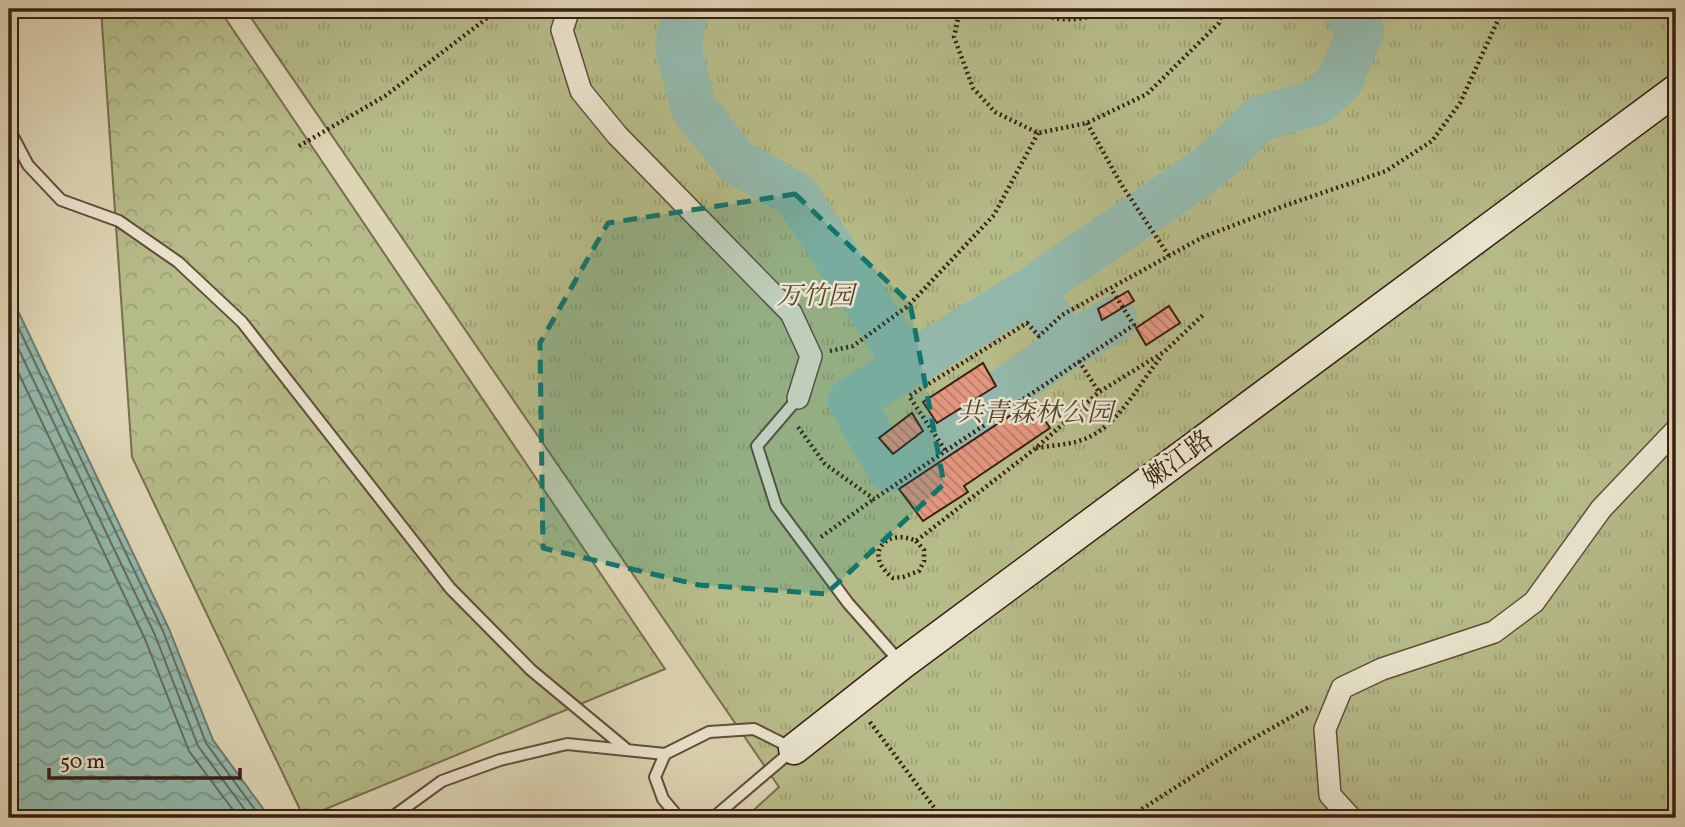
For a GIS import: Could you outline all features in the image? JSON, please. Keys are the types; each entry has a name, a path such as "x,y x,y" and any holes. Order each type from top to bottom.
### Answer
{"street":[{"path":"569,9 562,30 581,91 617,135 791,313 811,356 798,398"},
{"name":"嫩江路","path":"794,749 902,664 1676,90"},
{"path":"1351,818 1329,794 1325,729 1342,688 1382,669 1493,632 1534,602 1601,509 1676,430"}],"lane":[{"path":"9,129 28,165 61,200 119,221 178,262 242,322 450,588 531,670 625,748"},
{"path":"798,398 757,446 776,506 848,603 902,664"},
{"path":"391,818 442,781 500,760 567,744 665,754 709,732 754,729 794,749 713,818"},
{"path":"665,754 655,777 663,799 679,818"}],"path":[{"path":"299,146 385,96 499,9"},
{"path":"960,9 954,37 974,88 995,112 1038,132 1087,123 1146,94 1219,23 1223,9"},
{"path":"1020,9 1056,20 1091,18 1108,9"},
{"path":"945,450 909,397 1027,323 1039,336 1062,316 1203,237 1386,171 1432,141 1460,103 1503,9"},
{"path":"1087,123 1121,184 1169,256"},
{"path":"853,346 908,306 994,215 1038,132"},
{"path":"806,547 945,450 1134,325 1111,289"},
{"path":"1035,448 1070,444 1091,437 1131,400 1164,352 1205,313"},
{"path":"916,541 1035,448 1099,392 1164,352"},
{"path":"1079,361 1099,392"},
{"path":"798,398 797,430 825,464 874,499"},
{"path":"906,537 916,541 924,550 924,561 919,571 893,578 883,570 877,558 879,548 890,538 906,537"},
{"path":"1128,818 1240,746 1342,688"},
{"path":"855,702 942,818"}],"highlighted area":[{"path":"795,194 910,303 944,484 826,594 699,585 543,548 540,343 608,223"}],"green space":[{"path":"101,9 219,9 665,669 304,818 132,457"},
{"name":"共青森林公园","path":"245,9 1676,9 1676,818 745,818 779,787"}],"water":[{"path":"9,292 169,629 213,740 270,818 9,818"}],"building":[{"path":"1128,291 1134,301 1102,320 1098,309"},
{"path":"1169,306 1180,323 1146,345 1136,328"},
{"path":"983,363 996,386 937,423 923,402"},
{"path":"1032,401 1050,428 964,486 968,492 923,521 899,489"},
{"path":"912,413 923,431 893,454 879,438"}],"waterway":[{"path":"686,9 678,47 694,109 737,162 796,195 908,365 1031,290 1210,167 1261,118 1317,102 1340,81 1361,31 1344,9"},
{"path":"908,365 851,401 890,469 1069,346 1031,290"},
{"path":"1069,346 1114,319"}],"park label":[{"name":"万竹园","path":"815,297"}]}
